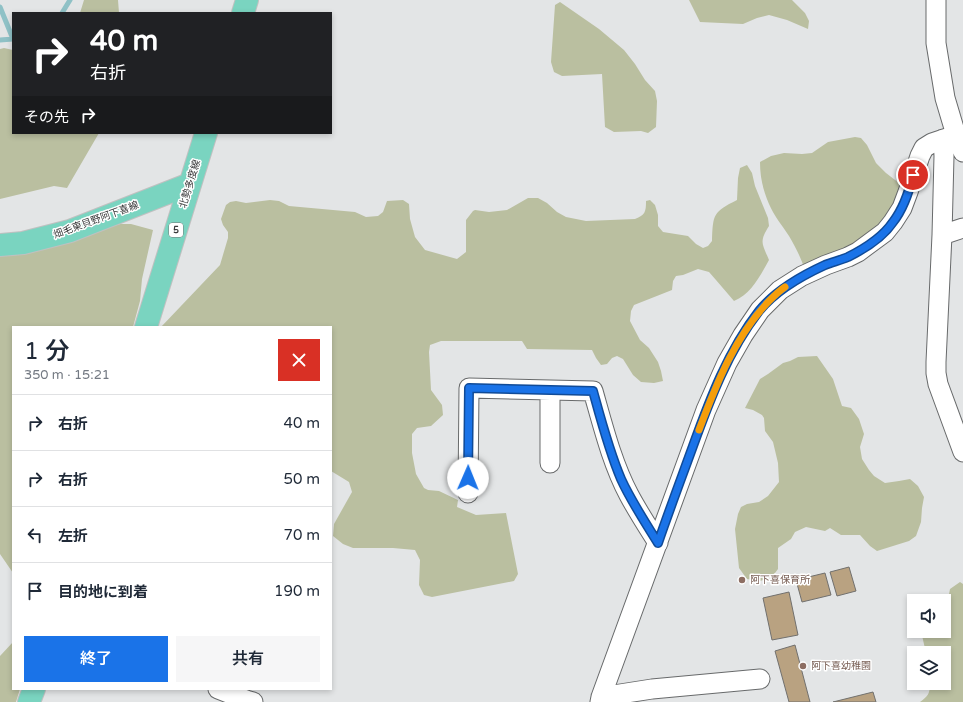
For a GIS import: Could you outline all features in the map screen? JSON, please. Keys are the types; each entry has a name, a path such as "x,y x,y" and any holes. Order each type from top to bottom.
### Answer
{"main road":[{"path":"243,12 248,0"},
{"name":"北勢多度線","path":"146,326 206,134"},
{"name":"畑毛東貝野阿下喜線","path":"0,245 23,244 70,231 190,184"},
{"path":"30,702 34,690"}],"street":[{"path":"936,0 936,43 954,142 944,156 942,253 936,373 945,404 962,447"},
{"path":"760,679 652,696 600,700 706,410 727,363 747,329 760,310 780,290 808,273 858,252 885,232 894,222 902,208 924,148 932,142 954,142"},
{"path":"942,235 963,228"},
{"path":"468,493 469,388 593,391 621,477 630,496 658,543"},
{"path":"550,390 550,463"},
{"path":"221,690 253,702"}],"green space":[{"path":"84,0 118,0 119,12 80,12"},
{"path":"689,0 792,0 805,13 809,21 808,29 787,20 769,15 743,24 700,22"},
{"path":"560,2 599,29 624,50 645,80 655,91 657,101 656,127 648,133 641,131 614,132 605,127 602,74 562,76 554,72 551,62 555,5"},
{"path":"4,48 12,50 12,134 98,134 67,188 54,186 0,199 0,49"},
{"path":"855,137 861,138 867,145 876,163 899,183 899,196 886,221 856,244 804,267 789,236 769,204 762,183 760,162 771,156 784,153 812,153 828,142"},
{"path":"747,165 752,173 755,186 768,218 769,226 764,236 763,243 769,260 750,289 734,301 709,272 698,269 676,276 673,281 672,290 634,305 631,311 630,321 640,340 649,348 658,362 663,381 654,383 641,382 633,375 623,359 617,356 612,358 607,364 601,365 592,350 527,349 522,341 441,341 430,345 431,390 442,405 443,415 431,426 417,428 412,434 412,453 416,474 424,488 439,491 458,500 457,507 476,515 506,513 518,574 514,581 432,597 424,595 419,585 420,560 415,550 393,548 353,548 343,544 333,536 334,524 352,492 349,482 332,472 332,326 162,326 220,265 228,238 228,232 221,219 226,205 230,202 236,201 246,203 270,200 279,201 289,206 355,212 366,217 378,216 383,212 387,201 403,200 409,204 410,219 415,237 425,250 457,259 466,252 466,220 475,210 489,212 507,210 528,198 538,198 566,217 586,221 635,219 643,214 646,201 650,200 655,205 658,215 658,226 663,232 688,236 696,244 703,248 708,246 712,241 713,225 716,215 723,208 737,200 740,168"},
{"path":"120,224 131,224 153,230 142,279 140,301 133,326 12,326 12,572 0,554 0,256 17,255 43,249"},
{"path":"817,356 833,379 842,406 851,408 859,419 864,434 860,447 862,459 869,470 874,476 885,483 910,479 918,486 924,497 921,522 916,536 909,541 877,551 860,535 841,535 830,528 825,531 806,527 795,532 791,539 778,548 778,569 772,577 760,581 747,579 739,568 735,529 738,514 741,507 747,504 759,502 768,496 779,482 778,463 773,442 765,431 764,418 762,415 753,410 745,408 760,379 783,363 798,357"},
{"path":"960,582 963,584 963,702 920,702 925,698 930,690 951,690 951,646 924,646 923,638 951,638 950,589"},
{"path":"12,643 12,690 20,690 16,702 0,702 0,656"}],"building":[{"path":"849,567 856,591 837,596 830,572"},
{"path":"825,573 831,595 802,602 796,580"},
{"path":"789,592 798,635 772,640 763,598"},
{"path":"795,645 810,702 789,702 775,651"},
{"path":"873,692 876,702 833,702"}],"waterway":[{"path":"63,12 70,0"},
{"path":"0,7 12,37"},
{"path":"0,40 12,39"}],"slow traffic":[{"path":"699,430 706,410 727,363 743,335 760,310 785,287"}],"place":[{"name":"阿下喜保育所","path":"742,580"},
{"name":"阿下喜幼稚園","path":"803,666"}],"route":[{"path":"468,478 469,388 593,391 600,417 621,477 630,496 658,543 706,410 727,363 743,335 760,310 780,290 802,276 858,252 885,232 894,222 902,208 913,175"}]}
